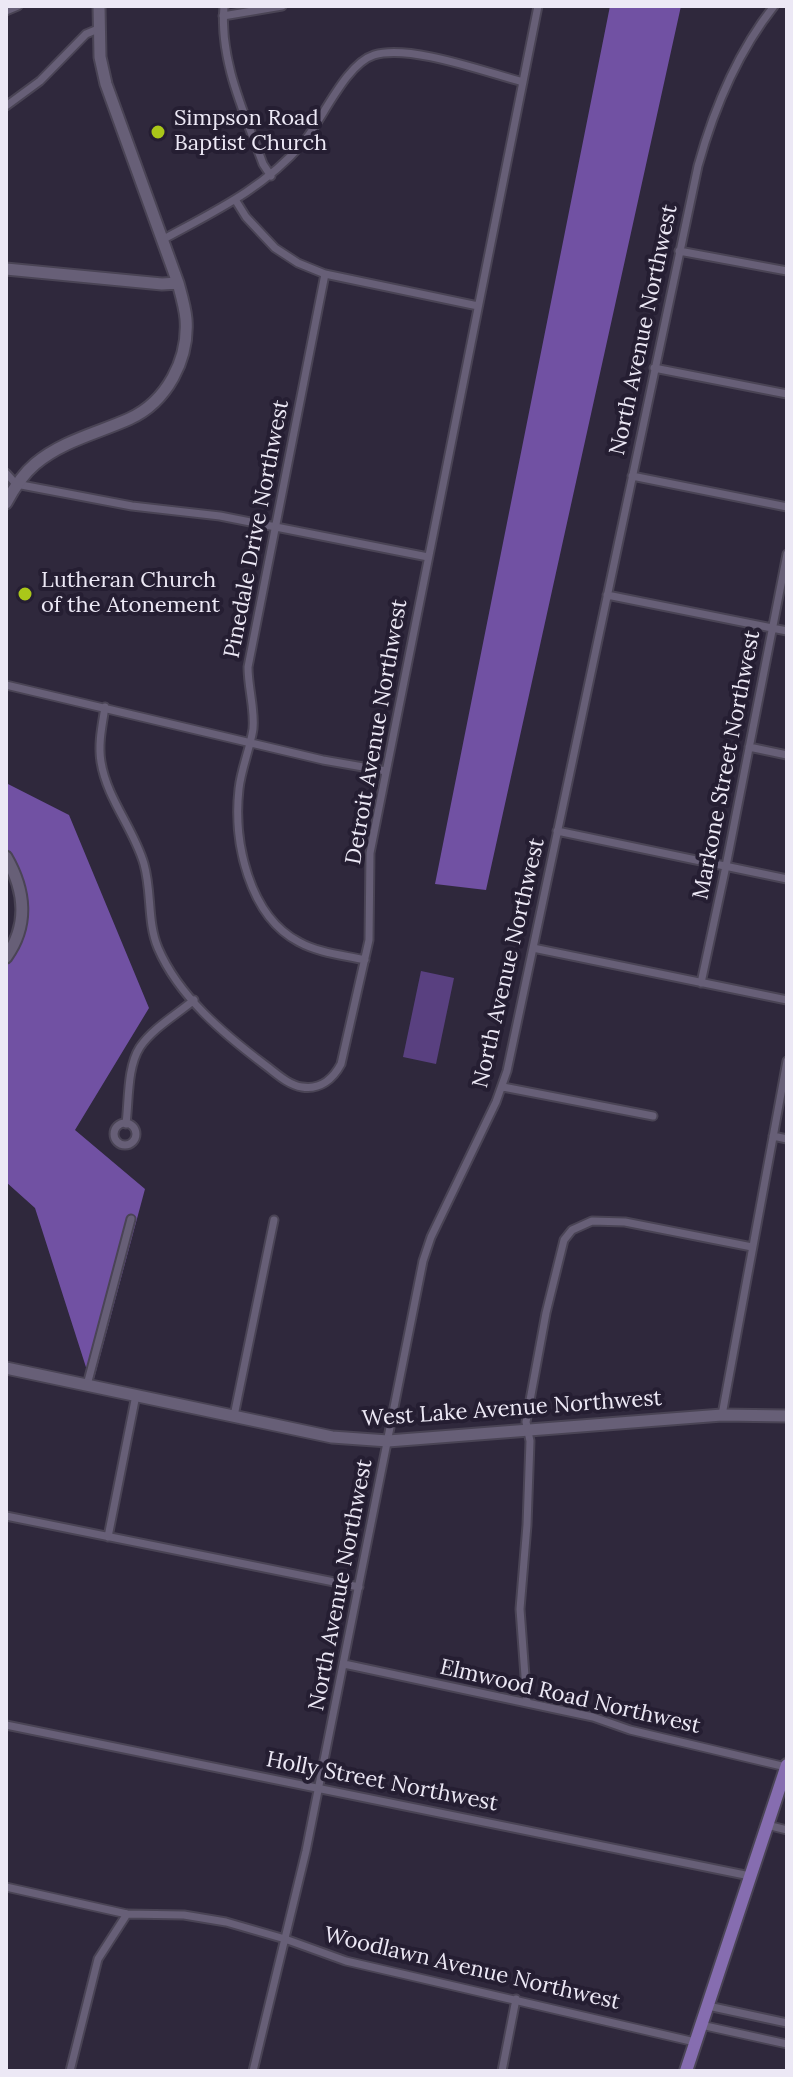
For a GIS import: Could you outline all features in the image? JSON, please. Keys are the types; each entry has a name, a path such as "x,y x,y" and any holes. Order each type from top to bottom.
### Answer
{"main road":[{"path":"686,2071 787,1766"}],"street":[{"path":"6,11 18,6"},
{"path":"6,503 16,484 49,454 133,418 164,392 179,366 186,333 186,316 178,283 106,84 100,57 99,6"},
{"path":"224,6 225,46 231,77 263,164 271,176"},
{"path":"223,16 282,6"},
{"name":"Detroit Avenue Northwest","path":"105,707 99,744 104,776 143,862 151,926 169,969 224,1034 286,1080 300,1087 316,1087 332,1078 341,1064 365,960 371,920 370,853 538,6"},
{"name":"North Avenue Northwest","path":"253,2071 319,1788 423,1261 431,1237 503,1087 698,166 715,111 739,58 774,6"},
{"path":"6,106 40,81 86,34 98,29"},
{"path":"162,240 236,201 271,176 306,140 354,68 372,55 411,53 523,82"},
{"path":"236,201 246,217 275,248 298,263 325,274 478,306"},
{"path":"679,251 787,271"},
{"path":"6,269 178,283"},
{"name":"Pinedale Drive Northwest","path":"325,274 248,667 254,716 239,787 237,816 249,877 258,901 275,924 299,942 365,960"},
{"path":"654,368 787,394"},
{"path":"6,473 16,484 132,506 220,516 428,557"},
{"path":"632,476 787,507"},
{"name":"Markone Street Northwest","path":"701,983 787,554"},
{"path":"607,595 787,631"},
{"path":"6,685 250,743 386,771"},
{"path":"749,747 787,755"},
{"path":"557,831 787,879"},
{"path":"6,857 19,884 23,910 19,933 6,957"},
{"path":"533,948 787,1000"},
{"path":"126,1124 132,1074 139,1049 194,1000"},
{"path":"722,1415 787,1061"},
{"path":"503,1087 653,1116"},
{"path":"773,1136 787,1139"},
{"path":"87,1385 131,1219"},
{"path":"234,1416 274,1220"},
{"path":"527,1703 520,1609 530,1441 526,1422 559,1252 564,1240 572,1230 592,1221 625,1222 752,1247"},
{"name":"West Lake Avenue Northwest","path":"6,1368 332,1437 388,1441 722,1415 787,1416"},
{"path":"108,1537 136,1395"},
{"path":"6,1516 359,1587"},
{"name":"Elmwood Road Northwest","path":"344,1664 593,1717 630,1730 787,1766"},
{"name":"Holly Street Northwest","path":"6,1725 750,1876"},
{"path":"767,1825 787,1830"},
{"name":"Woodlawn Avenue Northwest","path":"6,1887 127,1914 184,1915 226,1922 346,1961 695,2042"},
{"path":"70,2071 98,1959 127,1914"},
{"path":"502,2071 516,1999"},
{"path":"708,2006 787,2023"},
{"path":"701,2025 787,2044"}],"shaded area":[{"path":"610,6 681,6 486,890 435,884"},
{"path":"6,783 69,815 149,1008 75,1130 145,1189 92,1386 35,1208 6,1182 6,963 24,918 6,862"},
{"path":"421,971 454,978 436,1064 403,1057"}],"place":[{"name":"Simpson Road Baptist Church","path":"158,132"},
{"name":"Lutheran Church of the Atonement","path":"25,594"}]}
